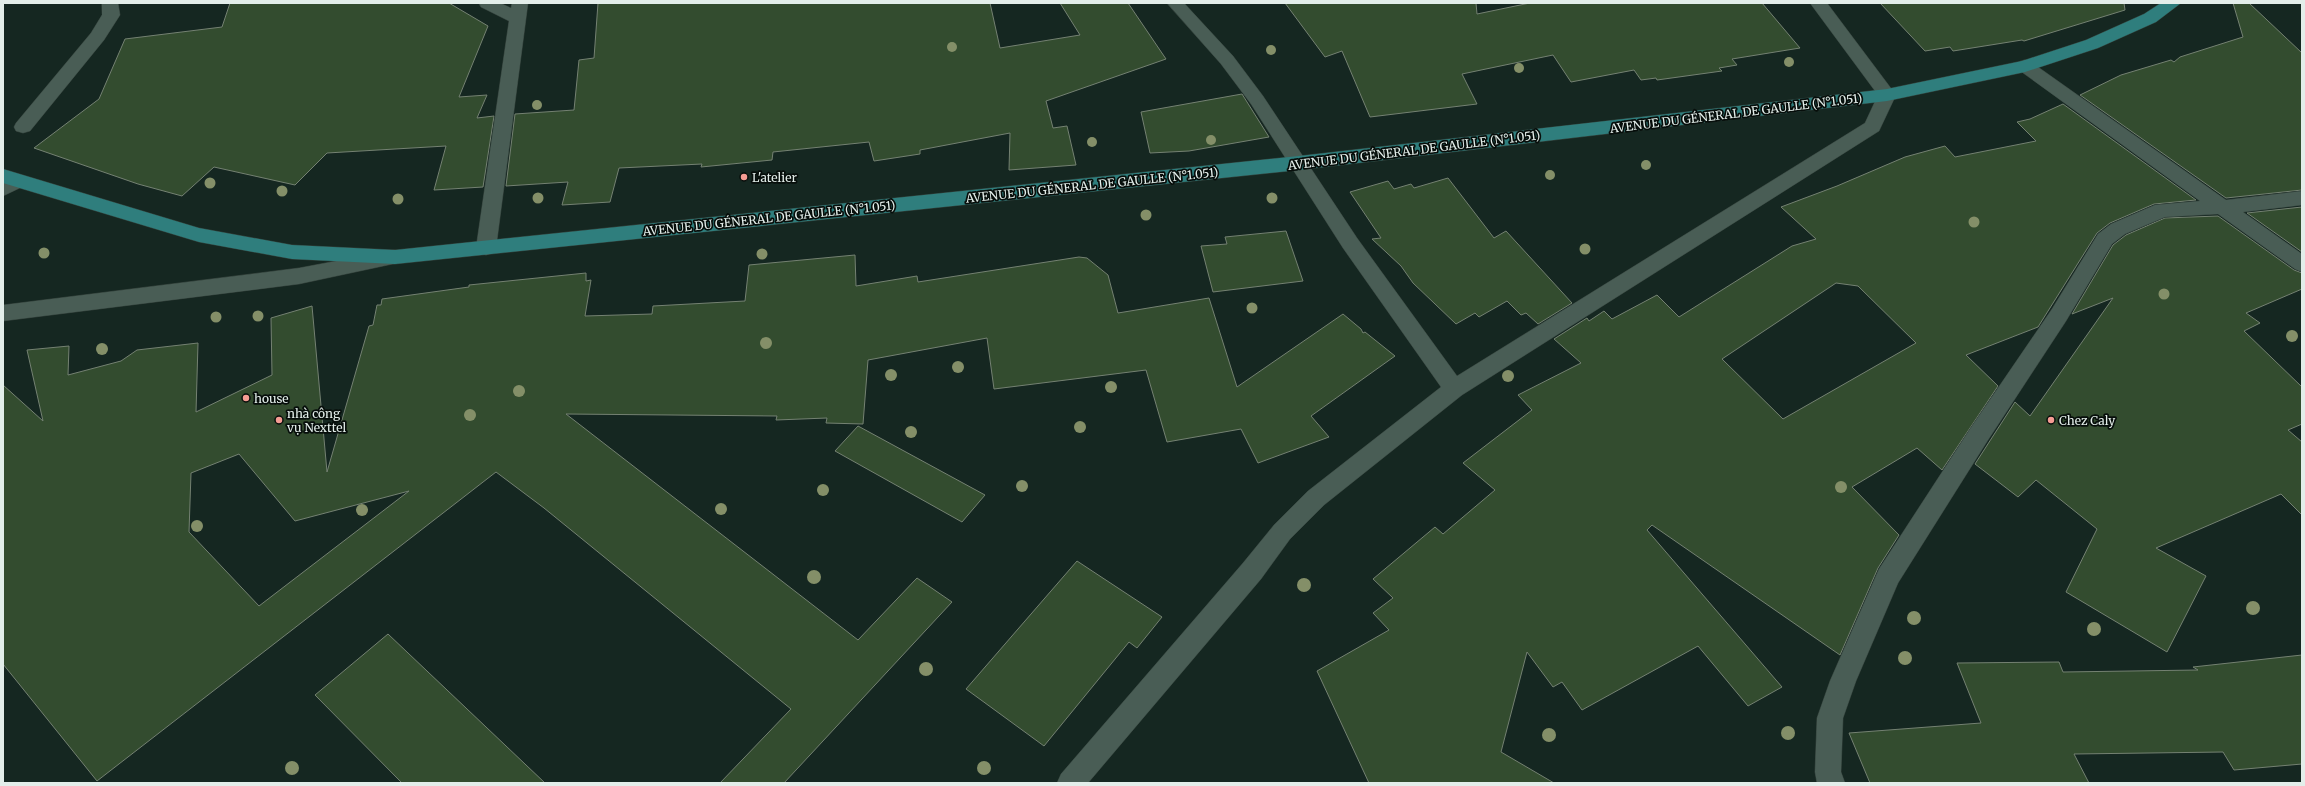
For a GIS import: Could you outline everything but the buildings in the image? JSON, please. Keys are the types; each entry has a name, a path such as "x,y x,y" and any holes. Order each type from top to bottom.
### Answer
{"main road":[{"name":"AVENUE DU GÉNERAL DE GAULLE (N°1.051)","path":"8,182 129,212 200,235 292,252 395,257 1299,163 1886,95 2025,66 2092,44 2150,18 2173,3"}],"street":[{"path":"23,127 98,36 111,14 110,3"},
{"path":"486,248 518,10 487,3"},
{"path":"1175,3 1227,60 1299,163 1350,243 1454,389"},
{"path":"1071,783 1252,571 1282,532 1316,498 1454,389 1872,127 1886,95 1818,3"},
{"path":"2025,66 2302,264"},
{"path":"1831,783 1828,772 1830,718 1843,681 1888,577 1980,433 2059,315 2105,239 2118,229 2162,210 2222,207 2302,198"},
{"path":"3,313 299,276 395,257"}],"place":[{"name":"L'atelier","path":"744,177"},
{"name":"house","path":"246,398"},
{"name":"nhà công vụ Nexttel","path":"279,420"},
{"name":"Chez Caly","path":"2051,420"}]}
